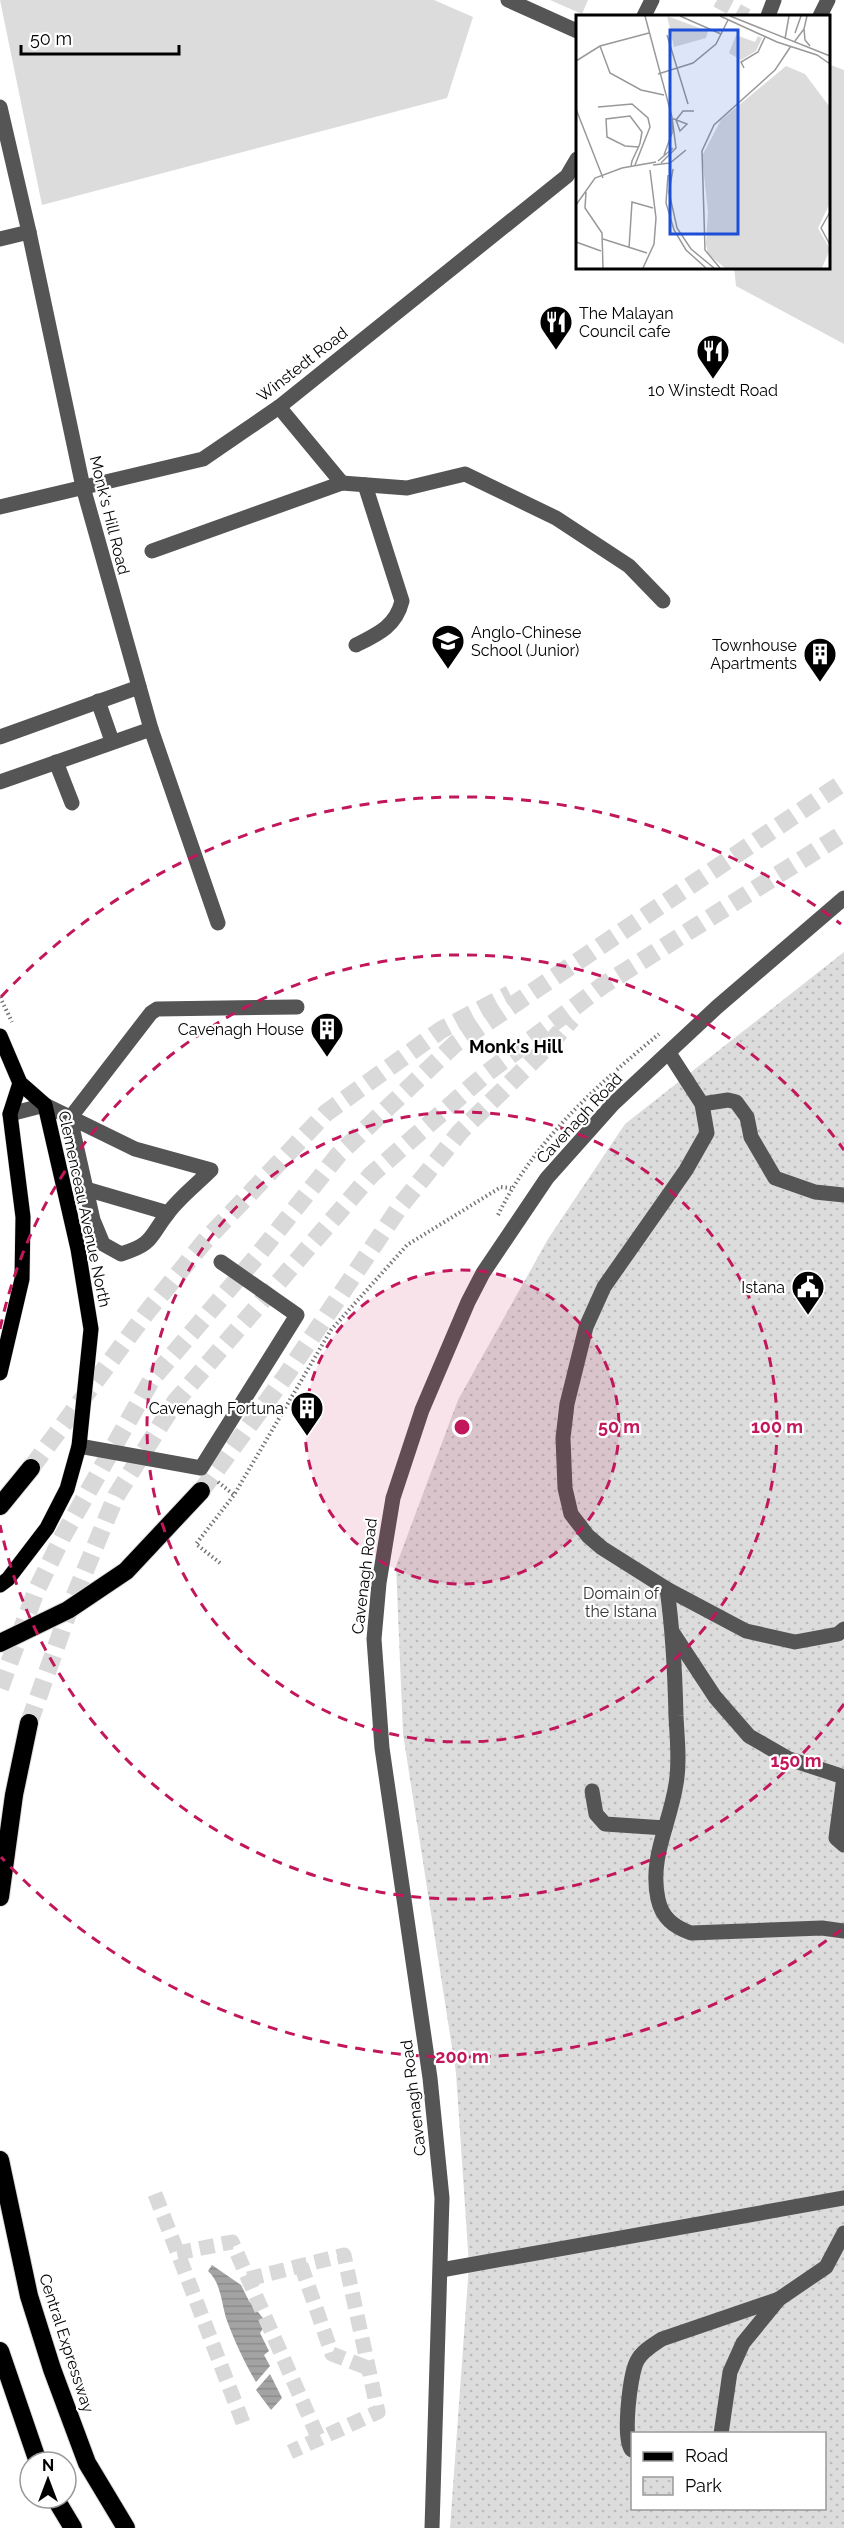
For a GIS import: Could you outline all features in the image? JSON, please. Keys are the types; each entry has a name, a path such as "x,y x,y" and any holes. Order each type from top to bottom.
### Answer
{"highway":[{"path":"0,1506 31,1468"},
{"path":"0,1643 68,1610 126,1571 201,1491"},
{"path":"0,1897 14,1795 29,1723"},
{"name":"Central Expressway","path":"0,2160 29,2296 52,2369 87,2463 126,2528"},
{"path":"0,2351 34,2450"},
{"path":"62,2510 73,2528"}],"main road":[{"name":"Clemenceau Avenue North","path":"0,1035 20,1083 45,1105 78,1249 91,1329 79,1446 67,1489 47,1528 8,1579 0,1584"},
{"path":"0,1373 22,1279 23,1217 10,1114 20,1083"}],"street":[{"path":"508,0 576,31"},
{"path":"644,15 652,0"},
{"path":"768,15 774,0"},
{"path":"820,15 828,0"},
{"name":"Monk's Hill Road","path":"0,107 83,487 151,729 218,923"},
{"name":"Winstedt Road","path":"0,507 203,459 279,406 567,176 576,161"},
{"path":"0,238 29,232"},
{"path":"279,406 342,483"},
{"path":"152,551 342,483 407,488 465,474 556,518 629,566 663,601"},
{"path":"356,645 383,632 399,614 402,601 365,485"},
{"path":"0,736 139,687"},
{"path":"98,701 112,741"},
{"path":"0,782 151,729"},
{"path":"56,762 72,803"},
{"name":"Cavenagh Road","path":"432,2528 442,2198 430,2078 392,1822 376,1690 374,1639 379,1583 393,1498 422,1410 483,1273 547,1178 613,1104 717,1007 844,898"},
{"path":"70,1118 151,1013 157,1009 297,1007"},
{"path":"669,1053 702,1104 707,1133 686,1170 604,1287 586,1327 567,1404 563,1438 565,1488 571,1514 588,1536 603,1548 667,1588 746,1631 795,1642 838,1634 844,1629"},
{"path":"702,1104 728,1100 736,1102 747,1117 751,1137 775,1178 815,1192 844,1194"},
{"path":"45,1105 135,1149 211,1170 168,1213 151,1240 139,1249 121,1254 103,1244 93,1220 70,1118"},
{"name":"Clemenceau Avenue North","path":"10,1114 45,1105"},
{"path":"86,1189 168,1213"},
{"path":"79,1446 201,1468 297,1315 221,1262"},
{"path":"667,1588 673,1633 678,1760 676,1784 655,1862 657,1897 661,1910 668,1921 692,1932 822,1928 844,1931"},
{"path":"673,1633 715,1697 749,1736 789,1760 844,1777 836,1838 844,1845"},
{"path":"592,1791 596,1814 605,1824 665,1828"},
{"path":"441,2270 844,2198"},
{"path":"631,2447 627,2441 629,2391 636,2361 647,2349 662,2339 779,2299 826,2267 844,2233"},
{"path":"722,2432 730,2372 743,2343 779,2299"}],"path":[{"path":"220,1563 196,1544 234,1495 331,1330 407,1245 501,1187 511,1188"}],"green space":[{"path":"0,0 434,0 473,17 447,98 42,205"},
{"path":"550,0 588,0 582,14"},
{"path":"829,64 844,70 844,344 736,286 734,268 829,268"},
{"name":"Domain of the Istana","path":"844,952 844,2528 450,2528 469,2265 456,2073 403,1734 396,1566 458,1400 548,1239 625,1124"}],"shaded area":[{"path":"212,2265 241,2285 249,2301 267,2323 260,2333 269,2351 264,2355 270,2366 256,2382 229,2326 218,2287 208,2271"},
{"path":"270,2374 282,2398 271,2410 256,2390"}],"tunnel":[{"path":"717,0 745,15"},
{"path":"0,1688 36,1591 63,1536 152,1379 258,1255 339,1154 455,1044 844,782"},
{"path":"29,1723 72,1602 116,1496 175,1402 371,1175 487,1073 602,986 844,833"},
{"path":"31,1468 147,1312 204,1242 326,1113 441,1030 510,994"},
{"path":"201,1491 287,1374 401,1205 460,1132 540,1054 572,1019"},
{"path":"155,2194 245,2428"},
{"path":"177,2253 232,2242 318,2437"},
{"path":"248,2279 344,2255 378,2412 290,2452"},
{"path":"301,2265 332,2354 368,2368"}],"place":[{"name":"The Malayan Council cafe","path":"556,351"},
{"name":"10 Winstedt Road","path":"713,380"},
{"name":"Anglo-Chinese School (Junior)","path":"448,670"},
{"name":"Townhouse Apartments","path":"820,683"},
{"name":"Cavenagh House","path":"327,1058"},
{"name":"Istana","path":"808,1316"},
{"name":"Cavenagh Fortuna","path":"307,1437"}],"district":[{"name":"Monk's Hill","path":"516,1047"}]}
